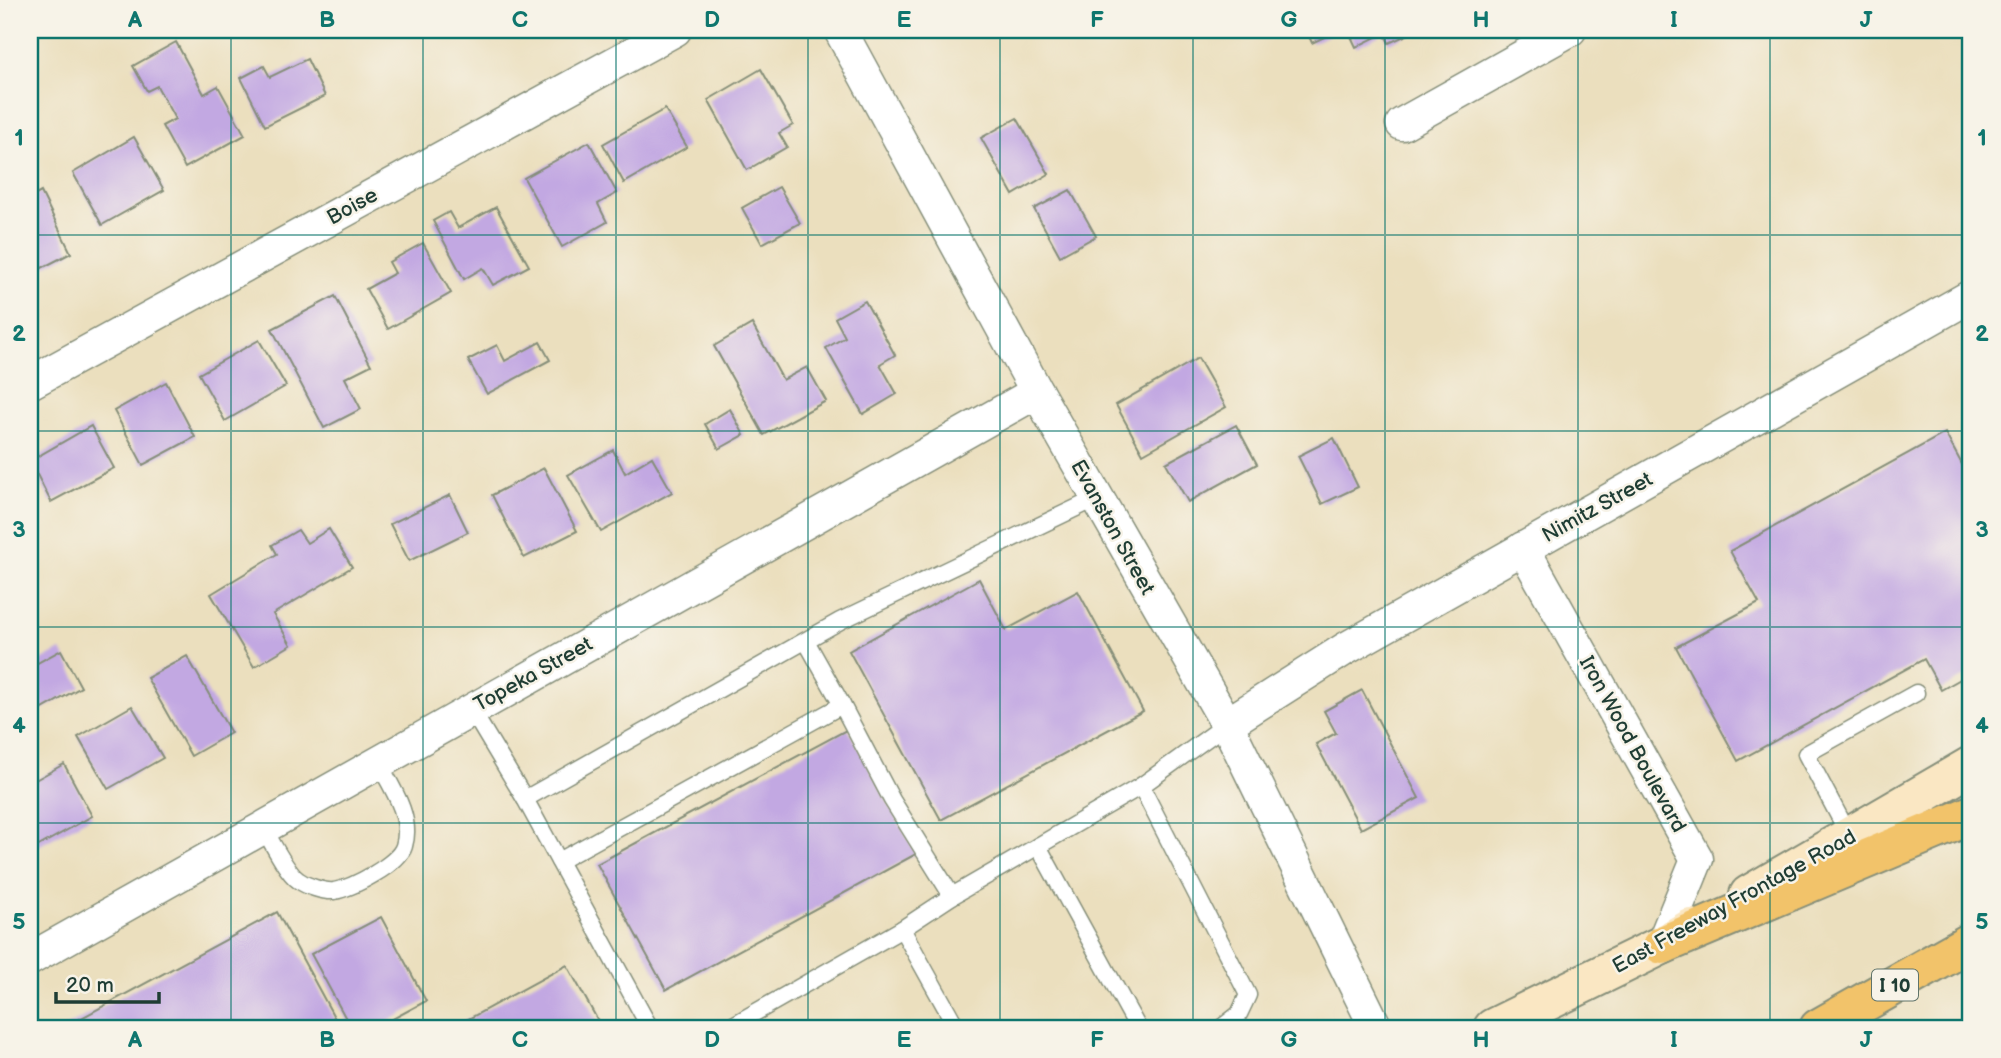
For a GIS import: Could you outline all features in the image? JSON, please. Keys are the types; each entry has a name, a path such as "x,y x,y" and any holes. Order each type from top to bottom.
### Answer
{"highway":[{"path":"1662,945 1971,815"},
{"name":"I 10","path":"1819,1028 1971,942"}],"main road":[{"name":"East Freeway Frontage Road","path":"1493,1028 1662,945 1971,766"}],"street":[{"name":"Boise","path":"30,383 675,30"},
{"name":"Evanston Street","path":"840,30 1037,392 1227,724 1376,1028"},
{"path":"1402,124 1570,30"},
{"name":"Nimitz Street","path":"1227,724 1345,649 1971,296"},
{"name":"Topeka Street","path":"30,958 1037,392"},
{"name":"Iron Wood Boulevard","path":"1523,548 1697,859 1662,945"}],"lane":[{"path":"525,799 840,621 1097,498"},
{"path":"806,641 892,800 952,896"},
{"path":"1850,837 1806,754 1916,693"},
{"path":"559,862 842,705"},
{"path":"471,709 525,799 650,1028"},
{"path":"728,1028 1141,786 1227,724"},
{"path":"263,827 297,880 333,891 374,874 395,859 404,848 407,823 378,762"},
{"path":"1141,786 1248,995 1239,1014 1221,1028"},
{"path":"1038,846 1138,1028"},
{"path":"901,929 957,1028"}],"building":[{"path":"1306,30 1339,30 1312,43"},
{"path":"1348,30 1418,30 1389,43 1384,33 1356,47"},
{"path":"176,42 204,94 218,86 245,135 185,168 162,126 175,119 157,86 147,91 133,66"},
{"path":"307,59 325,96 265,126 241,78 264,66 270,77"},
{"path":"761,69 793,125 779,133 787,147 747,170 708,100"},
{"path":"665,109 687,147 624,183 603,144"},
{"path":"1017,118 1049,174 1013,195 981,138"},
{"path":"134,137 164,190 102,225 73,173"},
{"path":"589,142 617,193 598,204 607,222 562,247 524,178"},
{"path":"779,187 800,223 762,244 742,208"},
{"path":"1070,190 1096,236 1060,256 1034,209"},
{"path":"41,192 71,253 30,274 30,198"},
{"path":"496,207 529,266 493,285 483,268 464,279 433,221 449,212 458,228"},
{"path":"423,243 451,293 388,329 366,289 395,273 389,262"},
{"path":"335,296 371,365 345,378 361,409 324,428 272,329"},
{"path":"865,301 895,355 880,364 897,394 863,414 826,348 845,337 835,318"},
{"path":"752,324 783,380 807,367 826,401 764,435 714,346"},
{"path":"259,340 286,386 225,421 199,374"},
{"path":"540,342 550,360 487,394 468,360 497,345 505,361"},
{"path":"1198,358 1226,407 1143,454 1116,405"},
{"path":"166,382 195,437 143,465 114,411"},
{"path":"730,409 744,435 719,449 705,424"},
{"path":"1236,425 1257,464 1188,502 1166,463"},
{"path":"91,426 114,468 51,502 30,461"},
{"path":"1945,433 1971,481 1971,673 1941,690 1924,659 1738,761 1676,647 1759,603 1730,551"},
{"path":"1334,438 1358,487 1322,504 1298,456"},
{"path":"613,450 625,473 652,457 672,492 601,532 568,475"},
{"path":"544,468 577,531 524,558 492,495"},
{"path":"450,495 468,532 409,561 390,524"},
{"path":"329,529 352,567 273,614 291,645 254,667 211,594 277,554 272,545 298,530 307,543"},
{"path":"979,579 1006,630 1078,591 1143,711 941,820 849,651"},
{"path":"61,650 81,687 39,711 30,694 30,667"},
{"path":"187,656 231,733 191,756 147,678"},
{"path":"1362,690 1419,798 1361,829 1316,744 1336,733 1324,711"},
{"path":"132,706 163,758 108,789 78,737"},
{"path":"848,729 916,854 666,990 597,864"},
{"path":"64,764 92,816 35,848 30,839 30,783"},
{"path":"277,912 340,1028 63,1028"},
{"path":"381,917 426,1001 376,1028 351,1028 311,954"},
{"path":"567,965 602,1028 452,1028"}]}
